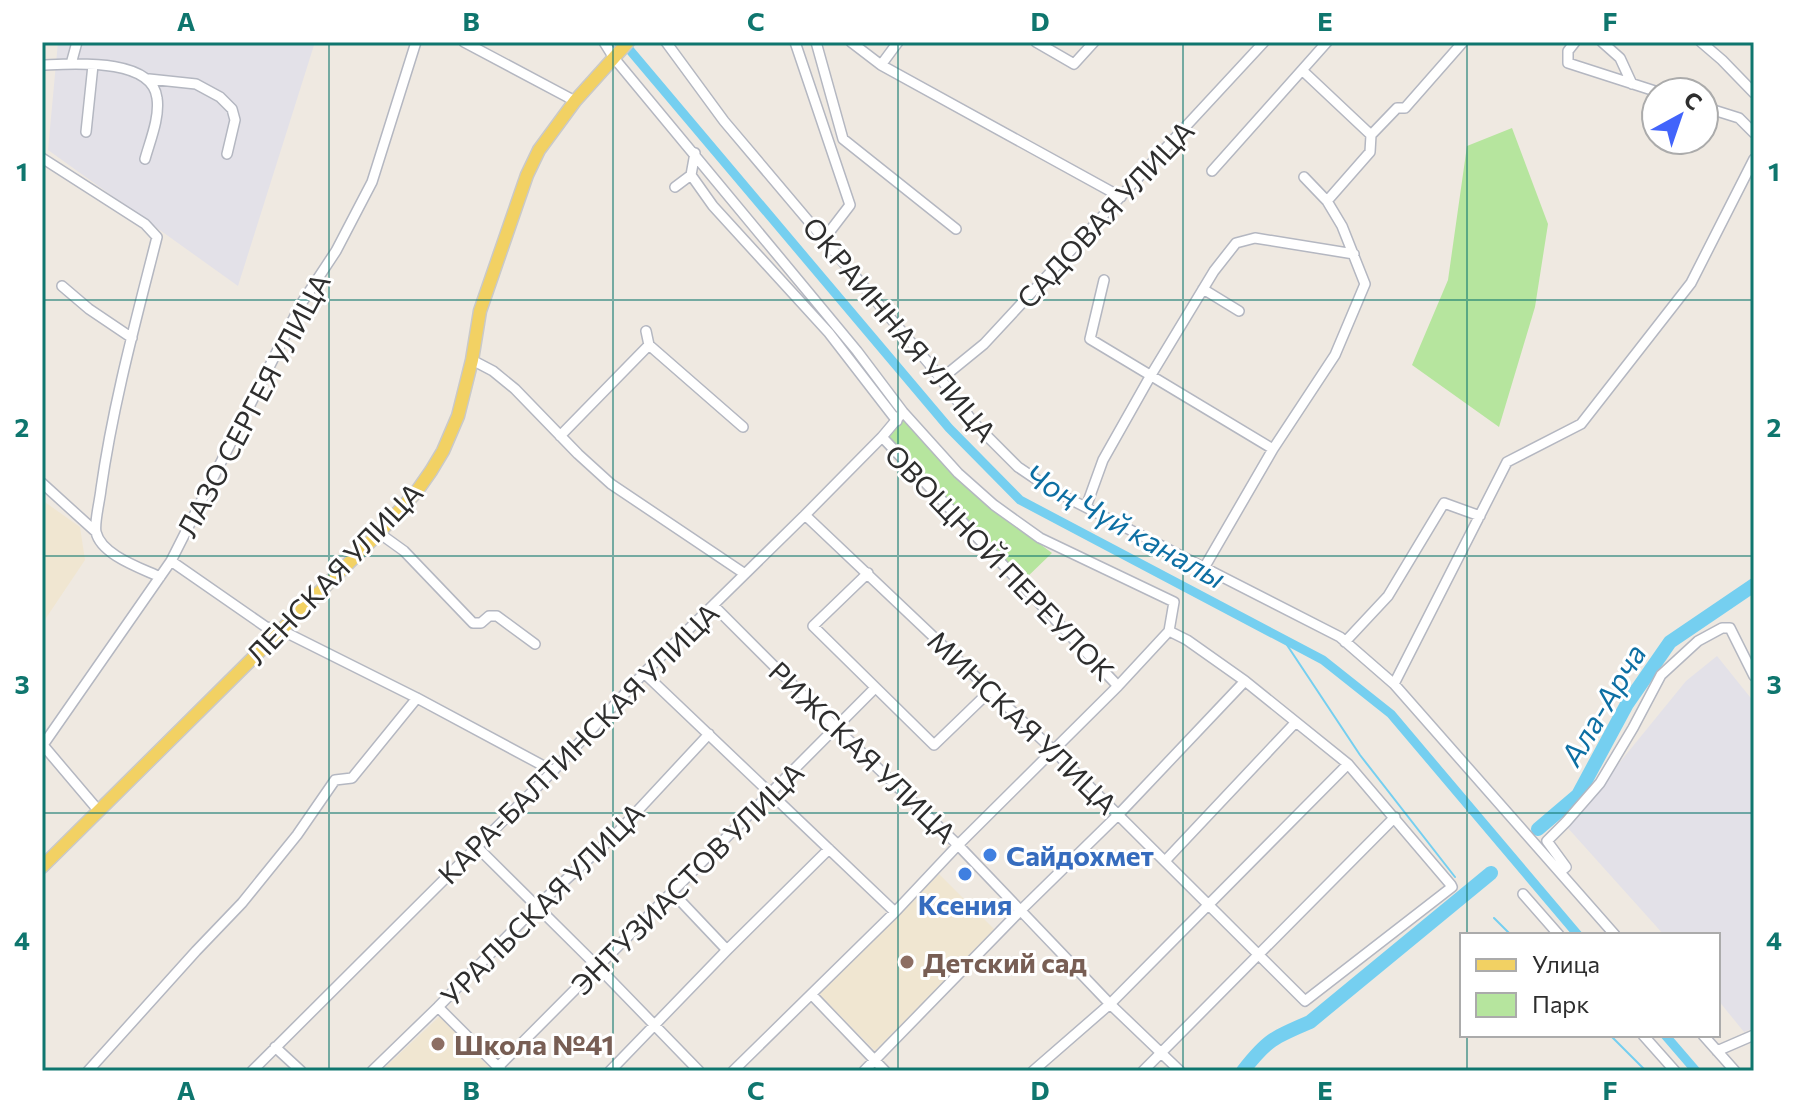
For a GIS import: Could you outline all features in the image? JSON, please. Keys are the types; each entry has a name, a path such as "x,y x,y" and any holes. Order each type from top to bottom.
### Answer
{"main road":[{"name":"ЛЕНСКАЯ УЛИЦА","path":"42,867 379,533 417,491 443,451 458,416 480,311 527,175 539,150 575,101 628,42"}],"street":[{"path":"71,64 77,42"},
{"name":"ЛАЗО СЕРГЕЯ УЛИЦА","path":"43,745 171,561 301,304 336,251 372,182 416,42"},
{"path":"464,42 575,101"},
{"path":"604,42 857,351 900,417 994,505 1040,538 1174,602 1169,631 1118,686 733,1071"},
{"name":"ОКРАИННАЯ УЛИЦА","path":"666,42 724,121 941,379 974,423 1018,467 1052,490 1340,637 1394,684 1613,933"},
{"path":"795,42 850,205 824,239"},
{"path":"816,42 843,139 956,229"},
{"path":"851,42 881,65 1121,197"},
{"path":"881,65 898,42"},
{"path":"1036,42 1074,64 1094,42"},
{"name":"САДОВАЯ УЛИЦА","path":"941,379 984,344 1264,42"},
{"path":"1212,171 1327,42"},
{"path":"1327,201 1370,152 1371,135 1397,108 1405,108 1463,42"},
{"path":"1575,42 1568,51 1568,63 1640,86"},
{"path":"1602,42 1620,58 1632,84"},
{"path":"1701,42 1754,93"},
{"path":"42,65 116,67 138,72 149,79 158,101 145,159"},
{"path":"86,132 93,65"},
{"path":"1303,71 1371,135"},
{"path":"149,79 196,84 220,97 232,109 235,120 227,154"},
{"path":"1720,112 1739,118 1754,133"},
{"path":"675,187 691,175 695,153"},
{"path":"42,158 145,224 157,237 106,459 96,532"},
{"path":"1394,684 1507,462 1581,424 1691,283 1754,159"},
{"name":"ОВОЩНОЙ ПЕРЕУЛОК","path":"691,175 713,206 829,333 900,417"},
{"path":"1204,568 1273,449 1335,355 1365,284 1342,226 1327,201 1304,177"},
{"path":"1086,507 1103,460 1151,375 1214,271 1236,243 1255,238 1354,254"},
{"path":"1104,280 1090,339 1273,449"},
{"path":"62,286 132,338"},
{"path":"1203,289 1239,311"},
{"path":"646,331 649,345 743,427"},
{"path":"560,436 649,345"},
{"path":"472,360 493,371 515,389 611,484 745,574"},
{"name":"КАРА-БАЛТИНСКАЯ УЛИЦА","path":"252,1071 553,771 644,673 900,417"},
{"name":"ОВОЩНОЙ ПЕРЕУЛОК","path":"882,437 1118,686"},
{"path":"42,483 96,532 105,547 116,556 160,577"},
{"path":"1345,642 1388,596 1444,503 1480,516"},
{"name":"МИНСКАЯ УЛИЦА","path":"805,515 1119,814 1305,1001 1452,887 1395,817"},
{"path":"379,533 404,551 473,623 497,616 535,644"},
{"path":"171,561 266,627 281,630 417,698 553,771"},
{"path":"868,573 813,626 934,745 991,690"},
{"name":"РИЖСКАЯ УЛИЦА","path":"714,606 958,845 1110,1004 1180,1071"},
{"path":"1560,872 1566,867 1547,841 1600,783 1661,675 1698,641 1722,628 1730,628 1754,676"},
{"path":"1143,1071 1395,817 1348,764 1245,681 1169,631"},
{"path":"644,673 895,912"},
{"path":"864,1071 1119,814 1245,681"},
{"name":"ЭНТУЗИАСТОВ УЛИЦА","path":"500,1069 875,688"},
{"path":"88,1071 242,903 297,835 335,780 352,778 417,698"},
{"path":"1165,861 1295,723"},
{"name":"УРАЛЬСКАЯ УЛИЦА","path":"372,1071 537,906 616,834 709,734"},
{"path":"43,745 98,810"},
{"path":"1033,1071 1110,1004 1348,764"},
{"path":"476,846 699,1071"},
{"path":"610,1071 829,849"},
{"path":"673,893 727,950"},
{"path":"1523,894 1557,933"},
{"path":"812,995 885,1071"},
{"path":"438,1007 500,1069"},
{"path":"1717,1051 1754,1035"},
{"path":"1645,1037 1675,1071"},
{"path":"1705,1037 1735,1071"},
{"path":"275,1047 301,1071"}],"shaded area":[{"path":"58,42 315,42 238,286 48,150"},
{"path":"42,500 80,527 85,560 42,624"},
{"path":"1717,656 1754,702 1754,1028 1744,1032 1720,1002 1720,933 1662,933 1567,827 1686,681"},
{"name":"Детский сад","path":"939,874 995,930 875,1051 819,994"},
{"name":"Школа №41","path":"440,1016 493,1071 381,1071"}],"green space":[{"path":"1512,128 1548,224 1535,307 1499,427 1412,365 1448,280 1467,146"},
{"path":"904,420 955,477 1052,553 1023,581 888,438"}],"waterway":[{"name":"Чоң Чүй каналы","path":"623,42 949,428 1020,500 1323,660 1391,714 1576,933"},
{"name":"Ала-Арча","path":"1538,829 1578,795 1627,704 1670,642 1754,585"},
{"path":"1283,639 1360,755 1455,877"},
{"name":"Ала-Арча","path":"1243,1071 1265,1046 1310,1022 1491,873"},
{"path":"1494,918 1509,933"},
{"path":"1612,1037 1646,1071"},
{"name":"Чоң Чүй каналы","path":"1667,1037 1696,1071"}],"place":[{"name":"Сайдохмет","path":"990,855"},
{"name":"Ксения","path":"965,874"},
{"name":"Детский сад","path":"907,962"},
{"name":"Школа №41","path":"438,1044"}]}
